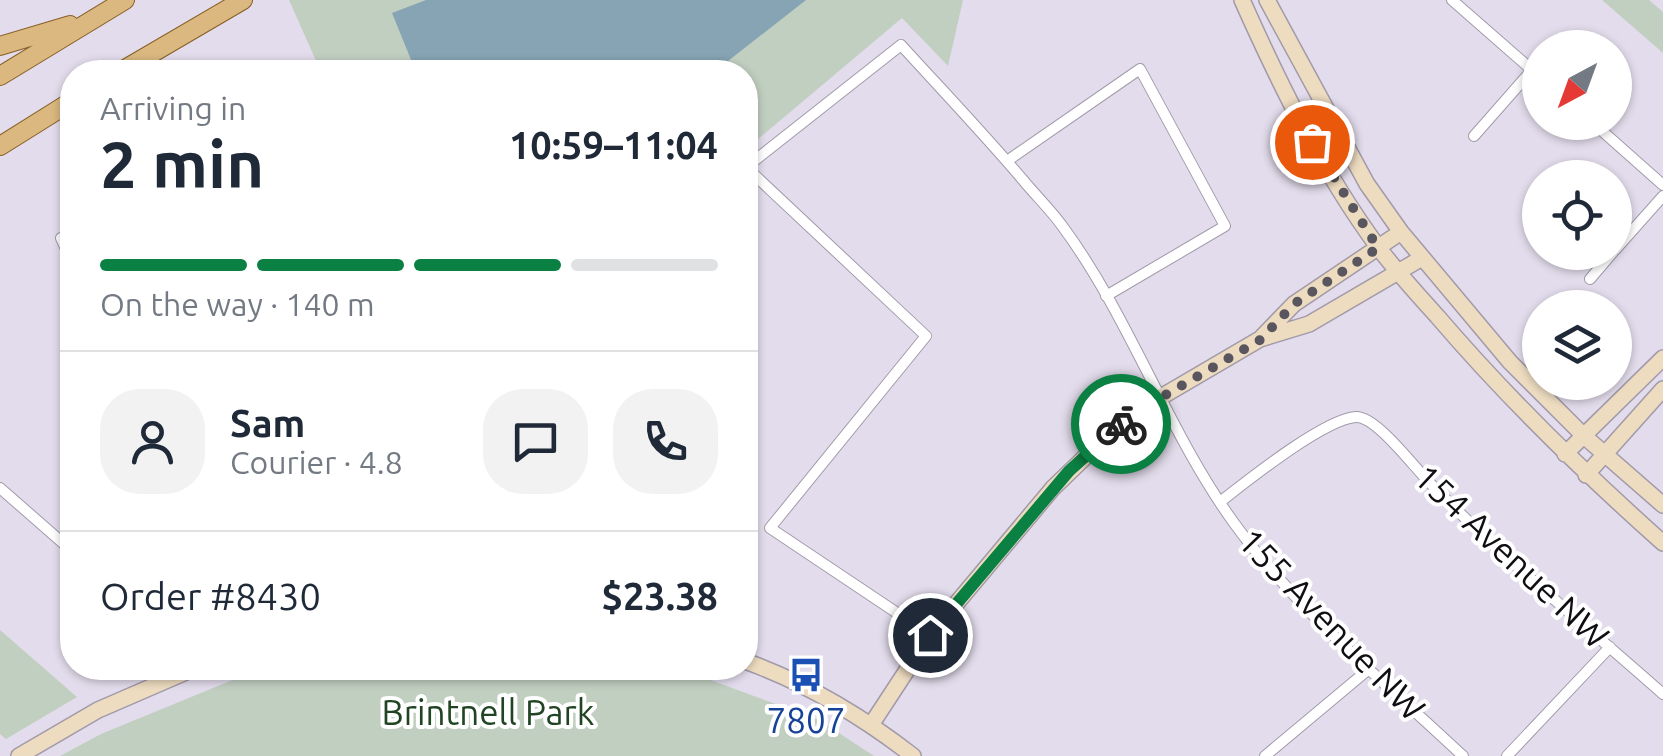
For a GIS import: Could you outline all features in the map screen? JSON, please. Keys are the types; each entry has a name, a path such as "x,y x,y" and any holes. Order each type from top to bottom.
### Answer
{"main road":[{"path":"0,76 124,0"},
{"path":"140,60 243,0"},
{"path":"0,46 99,15"},
{"path":"0,146 60,108"}],"street":[{"path":"1242,0 1312,142 1378,248 1488,375 1586,475 1663,543"},
{"path":"1267,0 1367,184 1400,232 1510,362 1584,436 1663,505"},
{"path":"1452,0 1522,61"},
{"name":"155 Avenue NW","path":"758,157 901,45 1063,227 1106,296 1220,502 1279,578 1463,756"},
{"path":"1007,161 1140,69 1225,226 1106,296"},
{"path":"1474,136 1522,87"},
{"path":"1612,140 1663,185"},
{"path":"758,179 926,336 770,528 930,635"},
{"path":"1632,231 1663,196"},
{"path":"1260,340 1294,304 1400,232"},
{"path":"871,725 930,635 1069,471 1107,436 1162,397 1260,340 1309,324 1422,258"},
{"path":"1590,278 1597,270"},
{"path":"1565,454 1663,358"},
{"path":"1586,475 1663,389"},
{"name":"154 Avenue NW","path":"1220,502 1295,447 1342,421 1364,418 1379,428 1486,539 1663,694"},
{"path":"0,488 60,540"},
{"path":"1508,756 1610,647"},
{"path":"758,668 814,692 871,725 913,756"},
{"path":"1266,756 1369,668"},
{"path":"19,756 98,710 161,680"}],"green space":[{"path":"289,0 963,0 948,66 902,18 758,139 758,60 316,60"},
{"path":"1602,0 1649,0 1663,12 1663,53"},
{"path":"0,630 77,697 6,739 0,734"},
{"name":"Brintnell Park","path":"233,680 711,680 819,720 874,756 60,756 101,734"}],"water":[{"path":"426,0 806,0 729,60 411,60 392,13"}],"way so far":[{"path":"1121,424 1260,340 1294,304 1378,248 1312,142"}],"place":[{"name":"7807","path":"806,675"}],"route":[{"path":"930,635 1069,471 1121,424"}]}
